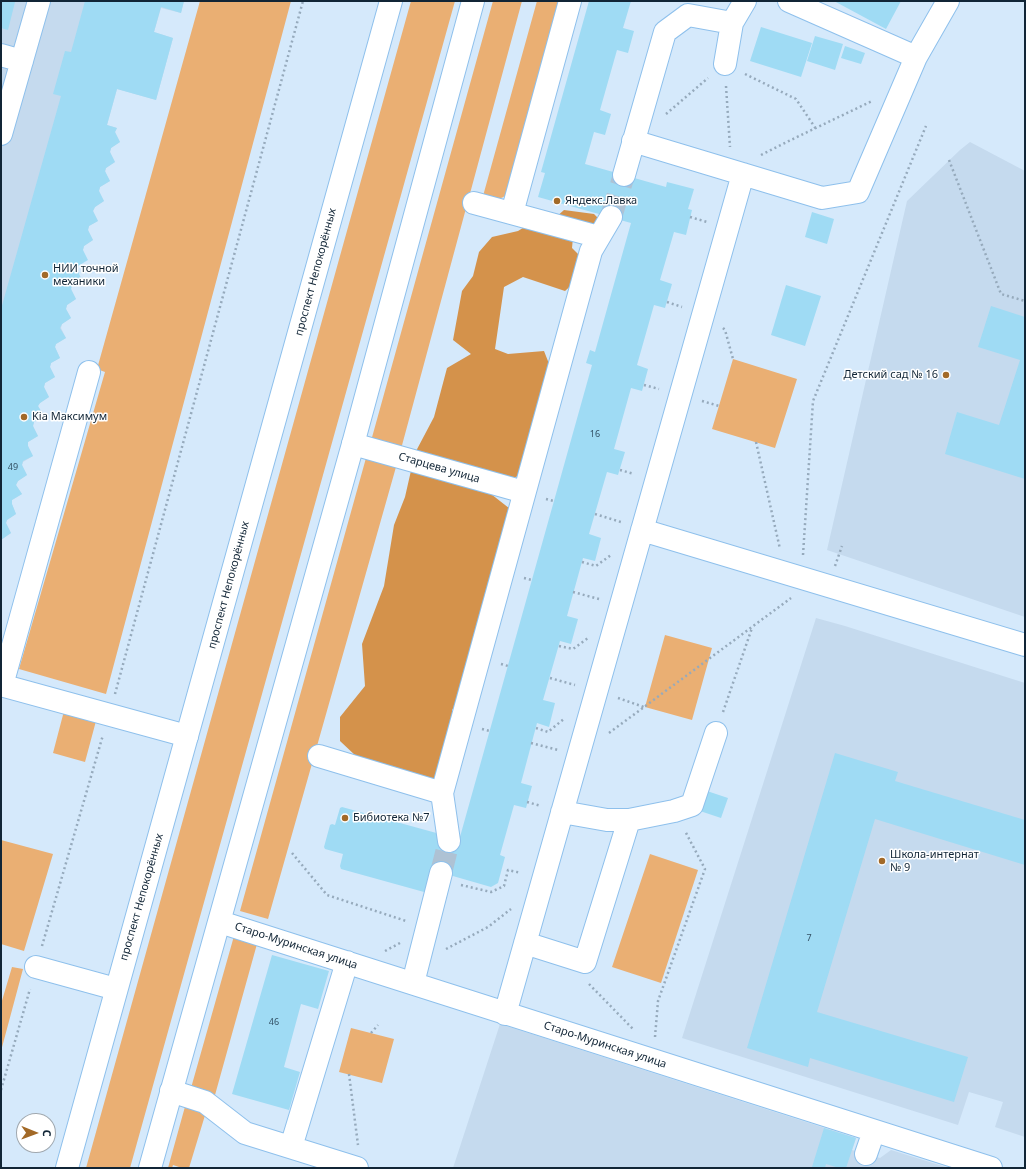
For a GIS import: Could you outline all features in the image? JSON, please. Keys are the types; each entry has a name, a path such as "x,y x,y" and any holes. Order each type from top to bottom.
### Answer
{"main road":[{"path":"1,134 39,1"},
{"name":"проспект Непокорённых","path":"67,1168 391,1"},
{"path":"150,1168 220,922 473,1"},
{"path":"512,213 570,1"},
{"path":"725,64 732,23 745,1"},
{"path":"789,1 916,57"},
{"path":"633,141 822,198 858,192 916,57 948,1"},
{"path":"624,175 665,32 688,15 732,23"},
{"path":"1,55 22,60"},
{"path":"505,1014 642,530 737,172"},
{"path":"474,203 599,237"},
{"path":"449,841 442,793 524,492 566,325 591,251 611,217"},
{"path":"89,372 1,685 187,736"},
{"name":"Старцева улица","path":"352,444 524,492"},
{"path":"642,530 1025,644"},
{"path":"562,812 607,820 629,820 674,811 692,805 716,733"},
{"path":"319,756 442,793"},
{"path":"525,943 585,962 629,820"},
{"path":"415,974 440,876"},
{"name":"Старо-Муринская улица","path":"220,922 372,970 415,974 505,1014 991,1168"},
{"path":"291,1147 346,962"},
{"path":"36,967 116,990"},
{"path":"171,1092 206,1102 246,1133 291,1147 358,1160"},
{"path":"866,1154 874,1131"}],"path":[{"path":"1,1090 109,714 303,1"},
{"path":"662,117 725,64"},
{"path":"725,64 796,99 816,129"},
{"path":"725,64 737,172 804,133 816,129 904,86"},
{"path":"608,734 752,627 801,577 813,401 926,126"},
{"path":"949,160 1001,294 1025,301"},
{"path":"756,442 801,577"},
{"path":"596,514 642,530"},
{"path":"582,562 596,566 615,552 634,558"},
{"path":"573,592 620,605"},
{"path":"716,733 752,627"},
{"path":"559,646 573,649 590,636 610,642"},
{"path":"596,691 644,707"},
{"path":"536,728 548,732 566,718 587,724"},
{"path":"652,1060 658,1001 705,869 674,811"},
{"path":"292,853 327,895 427,928"},
{"path":"440,876 491,892 504,886 508,870 543,879"},
{"path":"415,974 488,927 512,909"},
{"path":"372,970 377,955 427,928"},
{"path":"573,958 588,983 638,1034"},
{"path":"371,1033 378,1024"},
{"path":"349,1074 358,1160"}],"shaded area":[{"name":"НИИ точной механики","path":"1,1 184,1 181,13 161,8 154,32 173,38 156,100 117,89 107,125 117,128 115,132 120,142 111,148 110,152 115,162 106,168 105,172 110,181 100,187 99,191 104,201 95,207 93,211 98,221 89,226 88,230 93,240 84,246 77,270 82,280 72,286 71,289 76,299 67,305 66,309 71,318 62,324 61,328 66,338 56,344 55,347 60,358 51,363 50,367 55,377 45,383 44,387 49,397 38,406 44,416 34,422 33,426 38,436 28,442 28,446 33,456 23,462 22,465 27,475 18,481 16,485 22,494 12,500 16,514 7,520 6,523 11,533 1,541"},
{"path":"200,1 291,1 106,694 19,669 105,372 97,369"},
{"path":"411,1 455,1 130,1168 86,1168"},
{"path":"493,1 522,1 401,449 371,441"},
{"path":"537,1 562,1 509,193 500,198 483,196"},
{"name":"Детский сад № 16","path":"970,142 1025,171 1025,617 827,550 907,201"},
{"path":"564,210 594,214 599,219 593,224 574,227 572,248 591,267 565,291 523,277 504,287 495,349 508,354 544,351 559,389 526,473 513,478 491,494 514,512 474,682 452,710 454,747 437,778 416,781 357,757 340,741 340,717 365,686 362,644 384,586 394,525 405,497 415,453 434,417 447,368 471,354 453,340 462,291 473,276 479,252 492,237 518,231 531,223 546,226"},
{"path":"733,359 797,379 775,448 712,429"},
{"path":"366,458 396,467 268,919 240,911"},
{"name":"Школа-интернат № 9","path":"816,618 1025,683 1025,1137 995,1127 1003,1102 969,1092 958,1125 682,1038"},
{"path":"665,635 712,648 692,720 645,707"},
{"path":"64,711 96,721 85,762 53,753"},
{"path":"1,840 53,854 24,951 1,944"},
{"path":"650,854 698,870 661,983 612,967"},
{"path":"234,936 257,944 215,1095 191,1088"},
{"path":"12,967 23,969 1,1051 1,1004"},
{"path":"500,1024 856,1138 852,1150 880,1158 891,1150 949,1168 453,1168"},
{"path":"351,1028 394,1039 382,1083 339,1072"},
{"path":"186,1103 206,1112 189,1168 182,1168 173,1165 172,1168 168,1168"}],"building":[{"path":"1,1 15,2 8,30 1,28"},
{"name":"НИИ точной механики","path":"85,1 184,1 181,13 161,7 154,32 173,38 156,100 117,89 107,125 117,128 115,132 120,142 111,148 110,152 115,162 106,168 105,171 110,181 100,187 99,191 104,201 95,207 93,211 98,221 89,226 88,230 93,240 84,246 83,250 88,260 78,266 77,270 82,280 72,285 71,289 76,299 67,305 66,309 71,318 62,324 60,328 66,338 56,344 55,347 60,358 51,363 50,367 55,377 45,383 44,387 49,397 38,406 44,416 34,422 33,426 38,436 28,442 28,446 33,456 23,461 22,465 27,475 18,481 16,485 22,494 12,500 16,514 7,520 6,523 11,533 1,540 1,309 61,96 53,94 65,51 71,52"},
{"path":"589,1 631,1 623,28 634,31 628,53 617,50 600,110 611,114 605,135 594,132 585,164 666,187 667,182 694,189 688,209 692,210 686,235 674,232 660,280 672,284 665,308 654,305 637,365 648,369 642,391 631,388 614,449 625,452 618,475 607,472 589,534 601,538 595,561 583,558 567,616 578,619 571,644 560,641 543,700 555,703 549,727 537,723 521,783 532,786 526,808 514,805 500,855 505,857 498,883 491,887 432,870 427,890 424,892 341,869 340,866 343,854 325,849 324,847 330,825 335,825 340,808 342,807 440,834 458,844 592,365 586,363 590,350 595,352 631,223 538,197 545,173 541,172"},
{"path":"834,1 901,1 886,29"},
{"path":"761,27 812,43 801,77 750,61"},
{"path":"815,36 843,44 835,70 807,61"},
{"path":"845,46 865,53 861,64 841,58"},
{"path":"812,212 834,219 827,244 805,237"},
{"path":"786,285 821,296 805,346 771,335"},
{"path":"991,306 1025,317 1025,479 945,454 957,412 999,425 1020,360 978,347"},
{"path":"835,753 898,772 895,781 1025,820 1025,865 875,819 817,1012 968,1057 954,1102 810,1058 808,1067 747,1048"},
{"path":"707,791 728,798 721,818 700,811"},
{"path":"272,955 329,971 318,1009 301,1004 284,1067 300,1072 289,1110 232,1094"},
{"path":"824,1128 856,1138 846,1168 839,1168 826,1164 825,1168 812,1167"}],"tunnel":[{"path":"611,217 624,175"},
{"path":"441,873 449,841"}],"place":[{"name":"Яндекс.Лавка","path":"557,201"},
{"name":"НИИ точной механики","path":"45,275"},
{"name":"Детский сад № 16","path":"946,375"},
{"name":"Kia Максимум","path":"24,417"},
{"name":"Бибиотека №7","path":"345,818"},
{"name":"Школа-интернат № 9","path":"882,861"}]}
